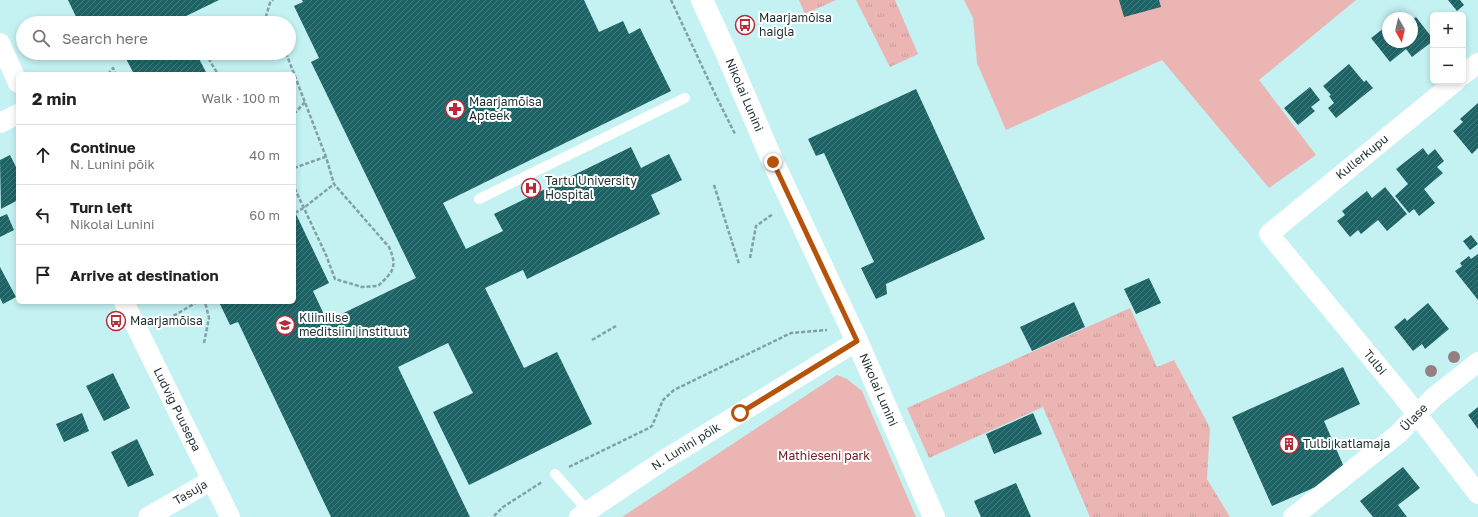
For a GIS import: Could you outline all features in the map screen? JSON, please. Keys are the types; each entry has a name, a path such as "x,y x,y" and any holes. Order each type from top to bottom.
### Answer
{"street":[{"name":"Nikolai Lunini","path":"702,0 773,162 857,341 934,517"},
{"path":"0,43 16,79"},
{"path":"1466,73 1478,63"},
{"name":"Kullerkupu","path":"1269,234 1452,84"},
{"path":"0,123 16,115"},
{"name":"Tulbi","path":"1269,234 1417,415 1478,494"},
{"name":"Ludvig Puusepa","path":"125,304 230,517"},
{"name":"N. Lunini põik","path":"584,514 664,460 857,341"},
{"name":"Ülase","path":"1293,517 1398,434 1434,397 1478,362"},
{"name":"Tasuja","path":"148,517 212,480"}],"lane":[{"path":"479,199 685,98"},
{"path":"555,474 584,514"}],"path":[{"path":"267,16 273,0"},
{"path":"210,60 217,72"},
{"path":"289,60 293,72"},
{"path":"296,79 326,156 334,184 389,247 394,258 393,269 378,286 362,287 336,280 296,190"},
{"path":"296,112 305,102"},
{"path":"296,167 326,156"},
{"path":"296,212 334,184"},
{"path":"714,185 738,264"},
{"path":"750,258 756,226 774,214"},
{"path":"141,336 194,304"},
{"path":"204,343 209,318 206,304"},
{"path":"592,340 616,326"},
{"path":"494,516 503,507 555,474 647,430 652,426 663,400 674,390 791,333 827,330"}],"green space":[{"path":"799,0 836,0 805,14"},
{"path":"856,0 895,0 918,54 890,67"},
{"path":"964,0 1356,0 1259,80 1316,155 1269,188 1162,60 1006,130 977,63 973,18"},
{"path":"1130,308 1157,367 1174,360 1210,428 1207,479 1230,517 1090,517 1043,407 929,458 907,408"},
{"name":"Mathieseni park","path":"837,375 847,379 862,391 916,517 622,517"}],"building":[{"path":"68,0 219,0 186,16 76,16"},
{"path":"302,0 584,0 599,32 623,21 629,34 640,28 671,91 443,203 466,249 503,231 494,214 631,147 641,168 669,154 682,180 651,195 660,214 527,279 523,270 485,288 524,368 557,352 592,424 469,485 433,412 473,393 448,343 398,367 470,517 331,517 238,322 230,325 220,304 296,304 296,214 329,283 313,291 327,321 416,278 311,62 319,58 294,6 303,2"},
{"path":"1119,0 1159,0 1161,7 1124,17"},
{"path":"1448,0 1460,0 1464,5 1457,11"},
{"path":"1418,20 1430,35 1430,43 1412,57 1406,49 1390,62 1371,38 1382,30 1382,48 1418,48"},
{"path":"127,60 200,60 206,72 133,72"},
{"path":"1349,64 1364,82 1366,80 1373,88 1336,118 1328,108 1334,103 1329,96 1331,95 1323,86"},
{"path":"1310,87 1320,100 1311,107 1315,111 1298,125 1284,108"},
{"path":"916,89 985,239 886,284 887,294 876,299 861,268 874,262 824,153 816,156 808,139"},
{"path":"1478,103 1478,148 1472,154 1453,131 1463,122 1460,119"},
{"path":"1423,148 1428,155 1435,149 1444,161 1437,167 1443,173 1424,189 1435,203 1419,216 1414,209 1409,213 1395,196 1408,184 1396,169"},
{"path":"10,155 16,167 16,201 1,209 0,160"},
{"path":"1385,187 1407,214 1387,231 1378,220 1361,234 1358,230 1350,237 1337,221 1345,215 1342,211 1367,191 1372,198"},
{"path":"7,214 14,230 0,237 0,217"},
{"path":"1471,235 1478,244 1470,250 1463,241"},
{"path":"1478,254 1478,300 1455,271 1462,266 1460,263 1469,256 1471,259"},
{"path":"0,267 16,297 3,304 0,298"},
{"path":"1149,278 1161,303 1136,314 1124,289"},
{"path":"1074,302 1085,327 1032,351 1020,327"},
{"path":"1428,303 1449,329 1425,349 1422,344 1413,351 1394,327 1405,318 1407,321"},
{"name":"Tulbi katlamaja","path":"1343,367 1360,404 1324,421 1344,467 1327,482 1272,506 1232,417"},
{"path":"113,373 130,408 104,421 86,386"},
{"path":"1478,407 1478,429 1468,415"},
{"path":"82,413 89,431 64,442 56,424"},
{"path":"1033,413 1042,434 994,454 986,434"},
{"path":"137,439 154,475 128,487 111,452"},
{"path":"1403,467 1420,488 1398,505 1407,517 1373,517 1360,501"},
{"path":"1016,483 1031,517 981,517 974,501"}],"place":[{"name":"Maarjamõisa haigla","path":"745,25"},
{"name":"Maarjamõisa Apteek","path":"455,109"},
{"name":"Tartu University Hospital","path":"531,188"},
{"name":"Maarjamõisa","path":"116,321"},
{"name":"Kliinilise meditsiini instituut","path":"285,325"},
{"name":"Tulbi katlamaja","path":"1289,444"}],"route":[{"path":"740,413 857,341 773,162"}]}
